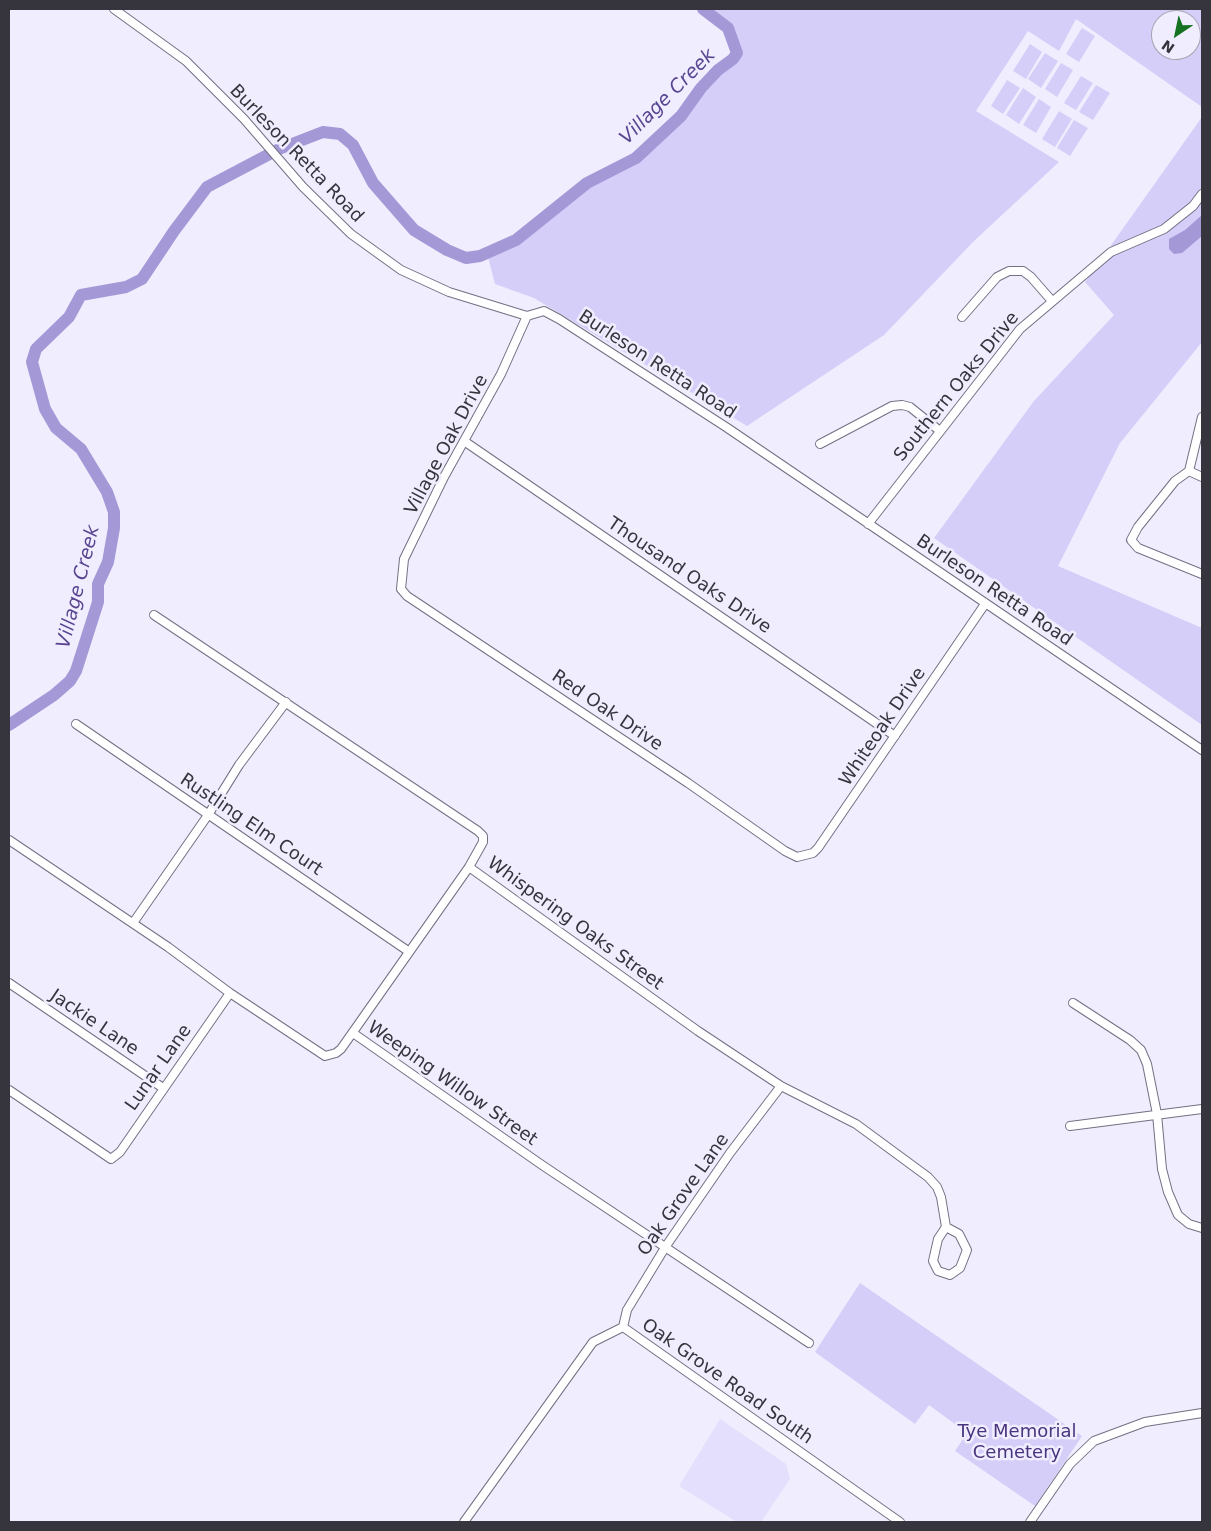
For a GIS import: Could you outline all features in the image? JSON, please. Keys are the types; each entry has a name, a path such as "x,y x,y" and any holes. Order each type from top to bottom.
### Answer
{"street":[{"name":"Burleson Retta Road","path":"114,9 186,61 258,134 303,187 351,234 401,270 449,292 527,316 544,311 559,319 726,428 1202,750"},
{"name":"Southern Oaks Drive","path":"868,524 1020,329 1111,252 1164,229 1193,206 1202,194"},
{"path":"962,317 996,277 1010,271 1023,271 1052,301"},
{"name":"Village Oak Drive","path":"401,589 404,559 501,374 527,316"},
{"path":"820,444 892,406 902,405 910,407 940,431"},
{"path":"1202,417 1189,471 1175,481 1138,527 1131,540 1138,548 1202,574"},
{"name":"Thousand Oaks Drive","path":"464,442 896,736"},
{"path":"1189,471 1202,477"},
{"name":"Red Oak Drive","path":"401,589 407,596 798,857"},
{"name":"Whiteoak Drive","path":"798,857 813,853 818,848 985,604"},
{"name":"Whispering Oaks Street","path":"154,614 483,836 483,842 469,867 691,1026 781,1086 856,1124 928,1177 937,1187 941,1197 946,1227"},
{"path":"133,923 208,815 239,765 286,702"},
{"name":"Rustling Elm Court","path":"76,724 408,951"},
{"name":"Weeping Willow Street","path":"9,840 133,923 230,993 325,1056 336,1053 353,1033 542,1166 666,1246 809,1343"},
{"path":"353,1033 408,951 469,867"},
{"name":"Jackie Lane","path":"9,983 163,1088"},
{"name":"Lunar Lane","path":"9,1090 111,1159 120,1152 230,993"},
{"path":"1073,1003 1130,1040 1141,1050 1157,1114 1162,1169 1168,1192 1178,1215 1189,1224 1202,1228"},
{"name":"Oak Grove Lane","path":"622,1327 627,1310 666,1246 730,1153 781,1086"},
{"path":"1070,1126 1202,1110"},
{"path":"946,1227 959,1234 967,1250 960,1268 950,1275 938,1271 933,1261 938,1239 946,1227"},
{"name":"Oak Grove Road South","path":"464,1522 592,1342 622,1327 900,1522"},
{"path":"1030,1522 1070,1464 1094,1441 1145,1422 1202,1413"}],"shaded area":[{"path":"1202,215 1202,236 1182,253 1174,254 1169,249 1169,239 1185,230"},
{"path":"720,1419 786,1464 790,1479 761,1522 737,1522 679,1486"}],"green space":[{"path":"703,9 1202,9 1202,107 1076,19 1059,51 1028,31 976,111 1059,162 974,241 884,335 747,426 534,298 495,284 487,253 516,240 587,183 636,158 681,116 701,88 718,70 733,59 737,53 728,28"},
{"path":"1082,28 1095,36 1079,62 1066,54"},
{"path":"1030,44 1042,52 1026,79 1013,71"},
{"path":"1045,53 1058,61 1041,88 1028,79"},
{"path":"1061,63 1073,70 1057,97 1045,89"},
{"path":"1081,76 1093,83 1076,110 1064,103"},
{"path":"1007,80 1020,88 1003,114 991,106"},
{"path":"1096,85 1110,93 1093,120 1079,112"},
{"path":"1023,88 1036,97 1019,124 1006,115"},
{"path":"1039,99 1051,107 1036,133 1023,125"},
{"path":"1059,111 1072,119 1055,147 1042,139"},
{"path":"1202,117 1202,342 1120,443 1058,566 1202,628 1202,725 934,538 1034,401 1114,315 1085,282"},
{"path":"1074,120 1088,128 1070,156 1057,148"},
{"name":"Tye Memorial Cemetery","path":"860,1283 1082,1436 1035,1506 955,1451 967,1433 929,1405 915,1424 815,1352"}],"waterway":[{"name":"Village Creek","path":"9,725 54,695 70,681 76,671 98,602 98,584 108,562 114,528 114,512 107,492 81,449 56,428 45,409 32,362 36,349 69,317 81,295 126,287 142,279 174,231 207,187 279,149 323,132 340,134 353,145 373,183 414,230 447,250 466,258 480,256 516,240 587,183 636,158 681,116 701,88 718,70 733,59 737,53 728,28 703,9"}]}
